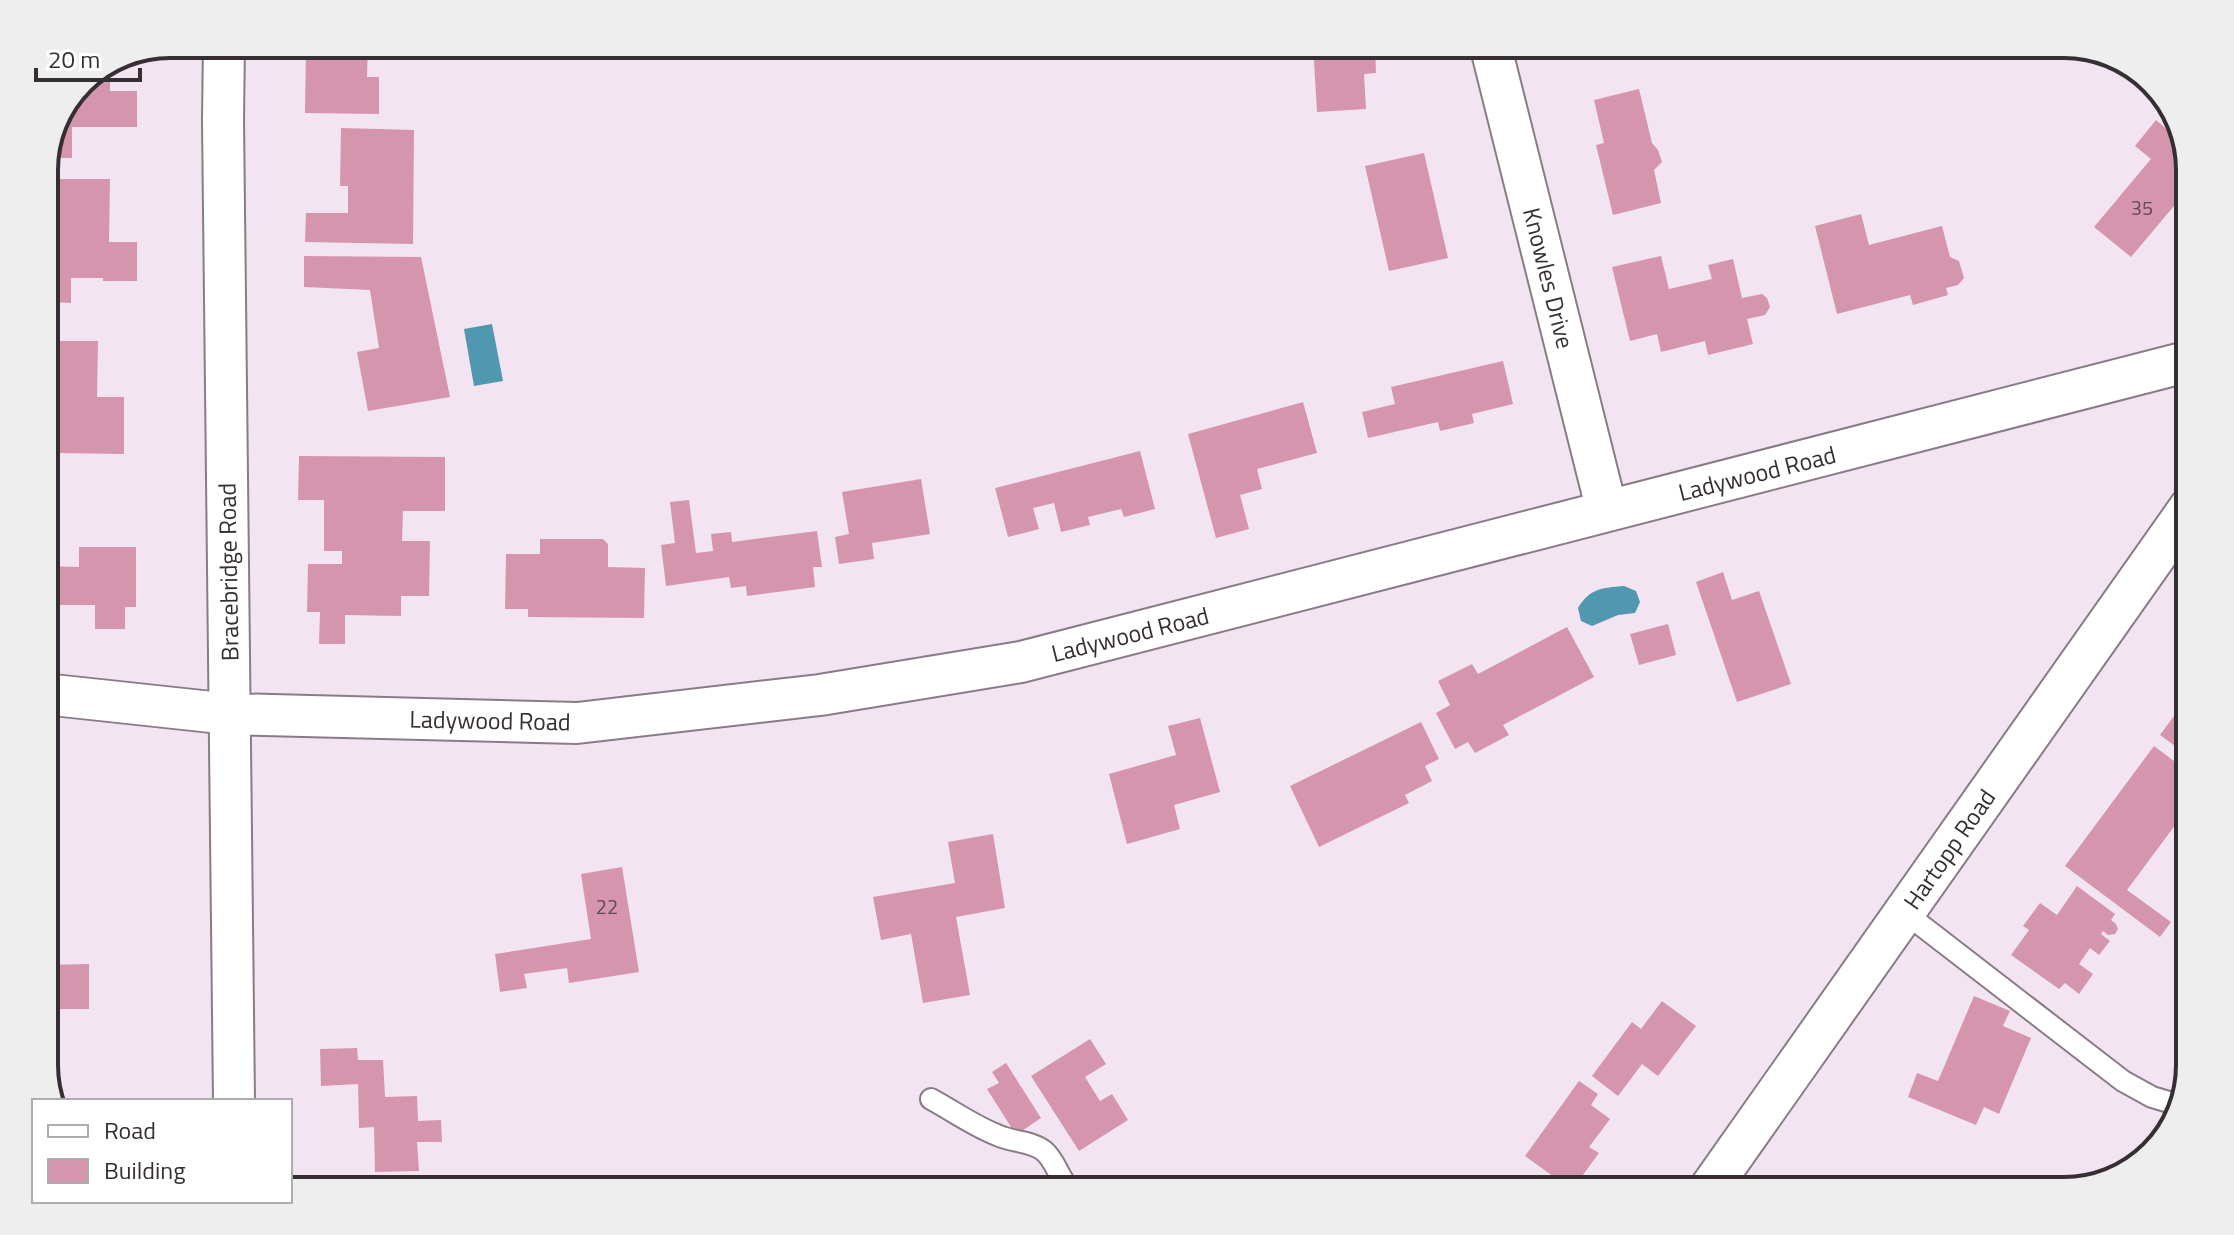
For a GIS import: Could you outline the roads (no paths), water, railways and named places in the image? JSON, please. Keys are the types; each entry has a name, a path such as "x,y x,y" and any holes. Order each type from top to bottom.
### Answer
{"street":[{"name":"Bracebridge Road","path":"224,58 234,1099"},
{"name":"Knowles Drive","path":"1494,58 1607,511"},
{"name":"Ladywood Road","path":"58,696 230,714 577,723 820,695 1021,662 2176,365"},
{"name":"Hartopp Road","path":"1718,1177 2176,527"}],"lane":[{"path":"1904,912 2123,1081 2152,1097 2169,1102"},
{"path":"931,1099 995,1135 1038,1147 1062,1177"}],"water":[{"path":"492,324 503,381 474,386 464,329"},
{"path":"1624,586 1636,591 1640,602 1635,613 1618,615 1592,626 1581,621 1578,608 1587,596 1603,589"}]}
